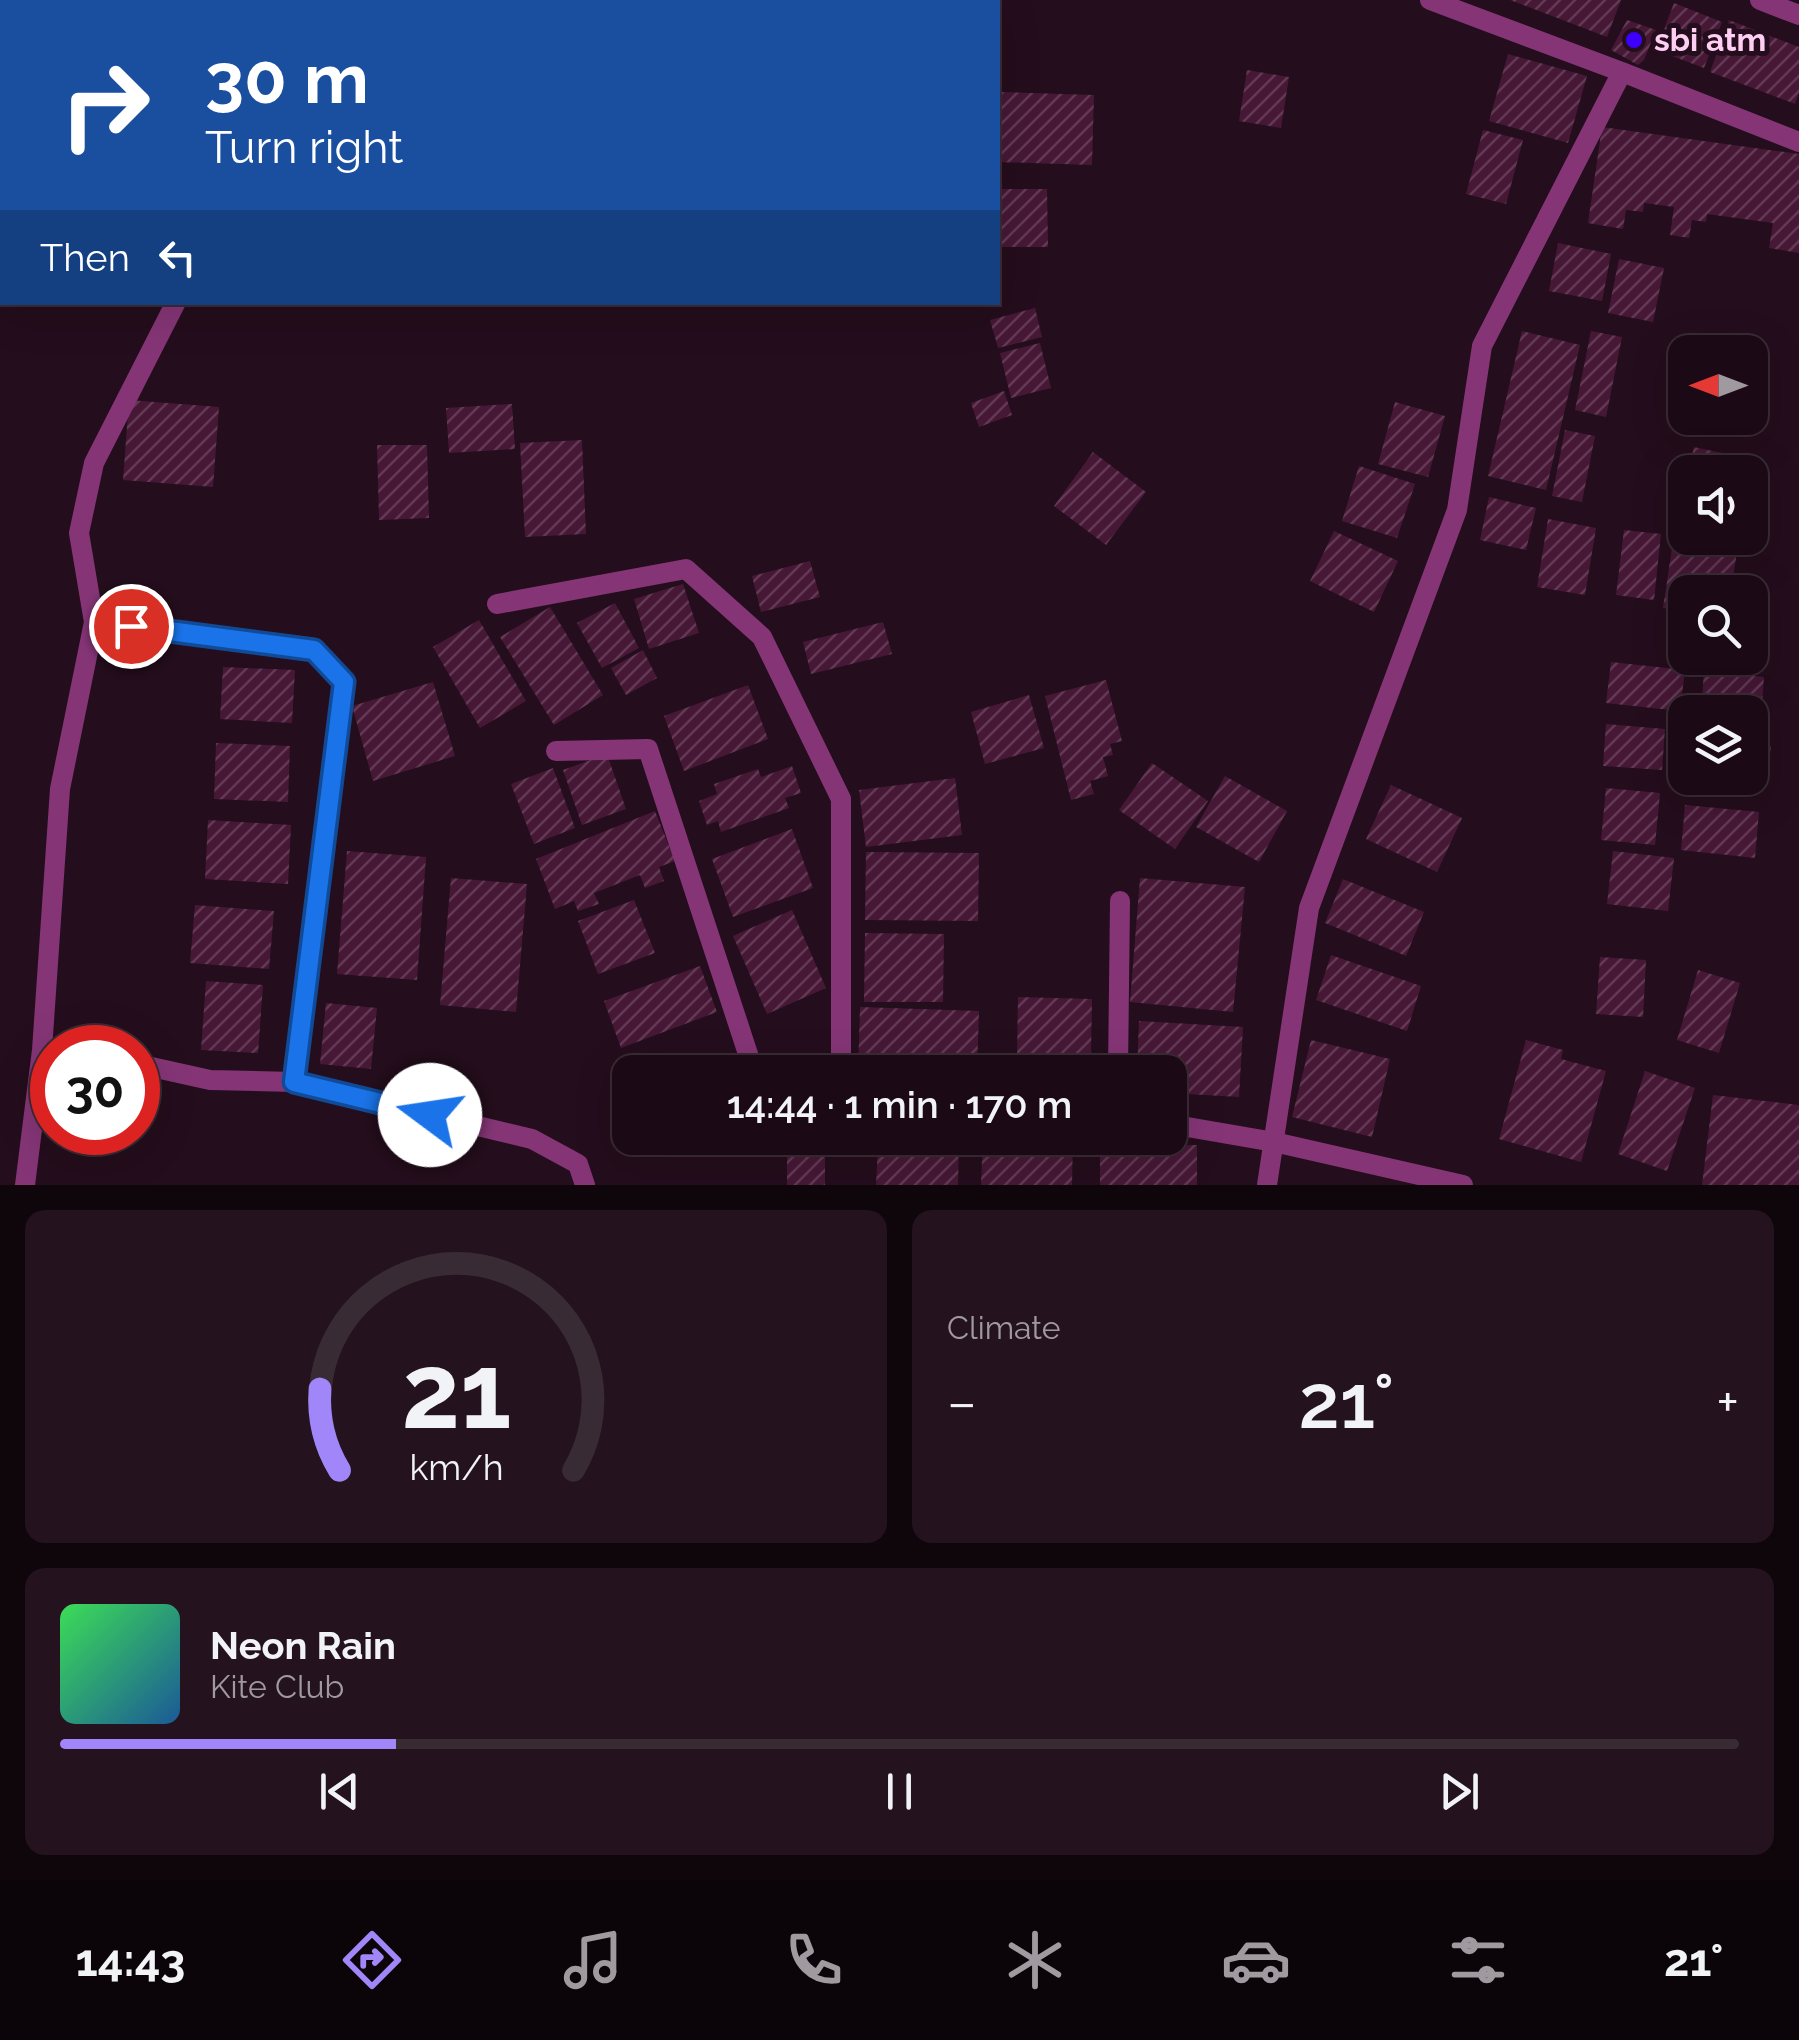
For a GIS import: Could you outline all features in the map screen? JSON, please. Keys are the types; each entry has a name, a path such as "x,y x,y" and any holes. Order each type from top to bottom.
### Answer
{"street":[{"path":"1430,0 1799,142"},
{"path":"1760,0 1799,15"},
{"path":"1267,1185 1309,908 1457,510 1482,346 1622,72"},
{"path":"48,1025 60,788 94,622 79,533 94,463 174,305"},
{"path":"497,604 686,569 762,638 840,799 840,1055"},
{"path":"94,622 314,650 344,682 294,1082"},
{"path":"556,752 648,749 748,1055"},
{"path":"1118,1055 1120,901"},
{"path":"160,1069 210,1080 294,1082 532,1140 578,1164 585,1185"},
{"path":"1187,1127 1274,1142 1463,1185"},
{"path":"25,1185 30,1154"}],"building":[{"path":"1510,0 1621,0 1607,37"},
{"path":"1674,3 1722,22 1704,68 1656,50"},
{"name":"sbi atm","path":"1627,20 1656,30 1644,60 1638,65 1611,50"},
{"path":"1729,20 1799,47 1799,93 1795,104 1710,72"},
{"path":"1508,54 1587,76 1568,143 1489,121"},
{"path":"1247,70 1289,77 1281,128 1239,121"},
{"path":"1000,92 1094,95 1092,165 1000,162"},
{"path":"1602,127 1799,154 1799,253 1769,248 1773,223 1707,214 1706,222 1692,220 1689,238 1670,235 1674,207 1644,203 1643,212 1626,210 1623,229 1588,223"},
{"path":"1483,130 1523,140 1506,204 1466,194"},
{"path":"1000,189 1047,189 1048,247 1000,247"},
{"path":"1558,243 1611,254 1602,301 1549,291"},
{"path":"1619,259 1664,268 1653,322 1608,313"},
{"path":"1035,308 1042,337 998,348 990,320"},
{"path":"1522,331 1580,345 1546,490 1488,476"},
{"path":"1591,331 1622,337 1606,417 1575,410"},
{"path":"1040,343 1051,388 1011,398 1000,353"},
{"path":"1004,391 1012,415 979,427 971,403"},
{"path":"129,400 219,407 213,487 123,480"},
{"path":"1395,402 1445,416 1428,477 1378,464"},
{"path":"512,404 515,449 449,453 446,408"},
{"path":"1565,430 1595,436 1582,502 1552,496"},
{"path":"582,440 586,534 525,537 520,443"},
{"path":"377,445 427,445 429,518 379,520"},
{"path":"1694,447 1731,455 1692,455"},
{"path":"1093,452 1146,492 1106,545 1054,506"},
{"path":"1359,466 1415,484 1397,538 1342,521"},
{"path":"1489,497 1536,508 1526,550 1480,540"},
{"path":"1548,519 1596,528 1585,595 1537,587"},
{"path":"1624,530 1661,534 1654,600 1616,595"},
{"path":"1334,531 1398,561 1374,612 1310,581"},
{"path":"1671,555 1736,555 1734,575 1668,575 1668,609 1663,608"},
{"path":"810,561 820,597 761,612 752,576"},
{"path":"683,584 699,633 649,649 634,599"},
{"path":"615,603 639,648 602,668 577,623"},
{"path":"550,607 603,695 554,725 500,637"},
{"path":"479,620 526,701 480,728 433,647"},
{"path":"883,622 892,654 811,674 803,642"},
{"path":"643,650 657,678 626,695 611,668"},
{"path":"1611,662 1668,668 1668,675 1684,675 1682,695 1668,695 1668,710 1606,703"},
{"path":"223,667 295,670 292,723 220,719"},
{"path":"1704,675 1764,677 1763,695 1702,695"},
{"path":"1106,680 1122,741 1110,744 1113,755 1103,757 1108,776 1090,781 1094,794 1071,800 1045,696"},
{"path":"433,682 455,756 373,781 352,706"},
{"path":"748,685 768,739 684,771 664,716"},
{"path":"1029,695 1044,748 985,764 971,712"},
{"path":"1606,724 1665,729 1662,770 1603,766"},
{"path":"216,743 290,746 288,802 214,799"},
{"path":"607,754 626,809 582,825 563,770"},
{"path":"1152,763 1208,801 1175,849 1119,810"},
{"path":"792,766 801,793 785,798 789,808 721,832 718,821 707,825 699,801 717,794 714,784 758,769 761,777"},
{"path":"553,768 575,828 534,844 511,784"},
{"path":"1225,776 1287,811 1259,862 1196,827"},
{"path":"955,778 962,835 866,847 859,790"},
{"path":"1391,785 1462,818 1437,872 1366,839"},
{"path":"1606,788 1660,793 1655,845 1601,840"},
{"path":"1685,805 1759,812 1755,858 1681,850"},
{"path":"655,811 675,861 659,867 664,881 645,888 640,875 594,893 599,904 578,911 574,901 555,909 536,859"},
{"path":"208,820 291,825 288,884 205,879"},
{"path":"792,829 813,888 733,917 712,859"},
{"path":"347,851 426,857 417,980 337,974"},
{"path":"1613,851 1674,858 1668,911 1607,904"},
{"path":"866,852 979,853 978,921 865,920"},
{"path":"451,878 527,884 516,1012 440,1005"},
{"path":"1140,878 1245,887 1233,1012 1130,1002"},
{"path":"1343,879 1424,912 1406,956 1325,923"},
{"path":"634,900 655,953 598,974 578,921"},
{"path":"195,905 274,911 269,969 190,963"},
{"path":"792,910 826,988 767,1014 733,936"},
{"path":"865,933 944,934 943,1002 864,1002"},
{"path":"1331,955 1421,986 1407,1031 1316,1000"},
{"path":"1600,957 1646,960 1643,1017 1596,1014"},
{"path":"700,966 717,1012 621,1048 604,1001"},
{"path":"1698,970 1740,983 1719,1053 1677,1040"},
{"path":"206,981 263,985 258,1053 201,1050"},
{"path":"1018,997 1092,999 1091,1055 1017,1055"},
{"path":"326,1003 377,1008 371,1069 320,1064"},
{"path":"860,1007 979,1011 978,1055 859,1055"},
{"path":"1139,1021 1243,1027 1239,1097 1187,1094 1187,1055 1138,1055"},
{"path":"1311,1040 1390,1059 1372,1137 1292,1117"},
{"path":"1526,1040 1563,1050 1561,1059 1606,1071 1581,1162 1499,1139"},
{"path":"1645,1071 1695,1088 1667,1171 1618,1154"},
{"path":"1713,1095 1799,1105 1799,1185 1702,1185"},
{"path":"1187,1145 1197,1145 1197,1185 1100,1185 1100,1155 1187,1155"},
{"path":"787,1155 825,1155 825,1185 787,1185"},
{"path":"878,1155 959,1155 958,1185 876,1185"},
{"path":"982,1155 1073,1155 1072,1185 981,1185"}],"place":[{"name":"sbi atm","path":"1634,40"}],"route":[{"path":"131,626 314,650 344,682 294,1082 430,1115"}]}
